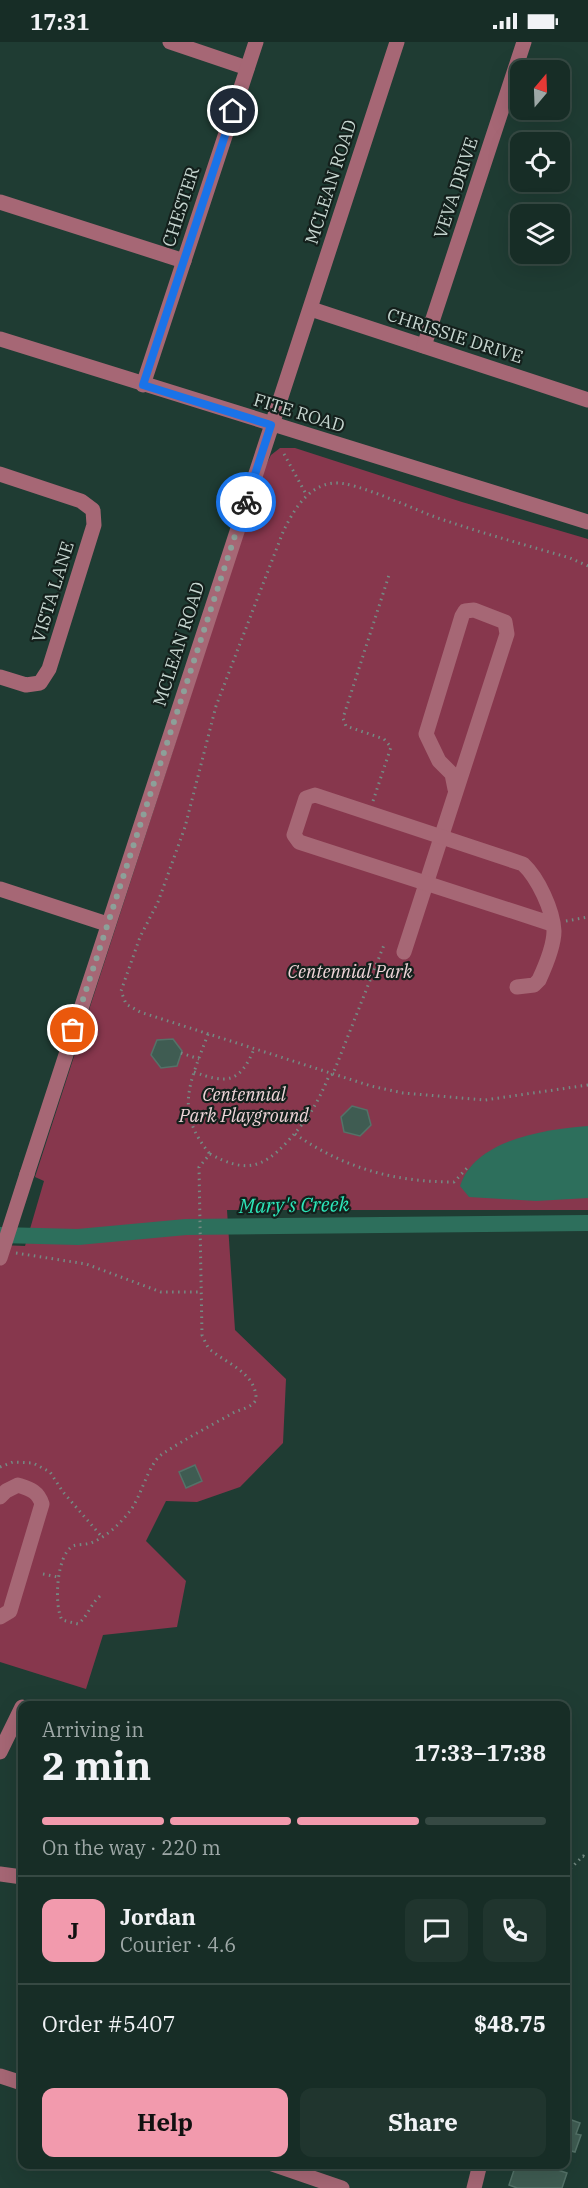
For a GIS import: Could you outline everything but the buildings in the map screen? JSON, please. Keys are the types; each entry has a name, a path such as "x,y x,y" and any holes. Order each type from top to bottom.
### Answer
{"street":[{"path":"170,42 247,68"},
{"name":"CHESTER","path":"143,385 256,42"},
{"name":"MCLEAN ROAD","path":"5,1255 27,1174 107,924 397,42"},
{"name":"VEVA DRIVE","path":"424,346 524,42"},
{"path":"0,202 184,261"},
{"name":"CHRISSIE DRIVE","path":"310,309 588,399"},
{"name":"FITE ROAD","path":"0,339 588,522"},
{"name":"VISTA LANE","path":"0,474 81,501 93,510 94,525 49,669 40,683 26,685 0,677"},
{"path":"404,952 507,634 505,622 474,610 465,611 462,616 426,734 439,761 452,774 455,789"},
{"path":"518,987 534,985 539,980 552,941 552,924 546,903 523,864 310,795 306,798 294,835 299,842 552,924"},
{"path":"0,889 107,924"},
{"path":"0,1497 18,1485 34,1490 40,1496 42,1504 10,1611 0,1617"},
{"path":"0,1752 18,1715"},
{"path":"0,1874 18,1876"},
{"path":"0,2076 18,2082"},
{"path":"287,2169 342,2188"},
{"path":"474,2188 479,2169"}],"path":[{"path":"284,454 307,496"},
{"path":"588,566 341,483 325,485 298,504 283,531 216,706 185,826 158,902 140,937 121,991 126,1004 140,1012 333,1074 403,1093 471,1100 499,1099 588,1085"},
{"path":"369,813 391,747 384,739 346,726 343,718 390,572"},
{"path":"552,924 588,917"},
{"path":"208,1034 187,1097 187,1111 193,1130 210,1154 226,1163 253,1166 273,1157 311,1116 328,1076 333,1074 384,945"},
{"path":"194,1072 223,1081 234,1077 245,1069 254,1049"},
{"path":"181,1053 199,1059"},
{"path":"295,1134 337,1160 395,1179 454,1182 469,1166"},
{"path":"100,1596 89,1605 85,1618 78,1624 68,1624 58,1614 58,1577 69,1549 102,1537 116,1527 132,1509 158,1458 233,1413 248,1407 256,1400 254,1388 244,1373 210,1350 201,1335 198,1179 199,1167 210,1154"},
{"path":"5,1255 86,1264 161,1292 200,1292"},
{"path":"0,1467 13,1462 33,1463 50,1472 63,1492 102,1537"},
{"path":"43,1574 58,1577"},
{"path":"570,1869 583,1856 588,1858"}],"green space":[{"name":"Centennial Park","path":"280,448 295,448 462,502 588,539 588,1210 227,1210 235,1330 286,1379 283,1443 240,1487 197,1502 166,1501 146,1541 186,1581 177,1627 103,1635 86,1689 0,1662 0,1245 25,1246 44,1181 35,1177 264,469 271,455"}],"shaded area":[{"path":"588,1126 588,1198 536,1201 469,1197 460,1186 468,1170 496,1147 533,1134"}],"waterway":[{"name":"Mary's Creek","path":"0,1235 78,1237 186,1227 588,1223"}],"way so far":[{"path":"73,1030 246,502"}],"route":[{"path":"233,111 143,385 271,425 246,502"}],"park label":[{"name":"Centennial Park Playground","path":"244,1105"}]}
